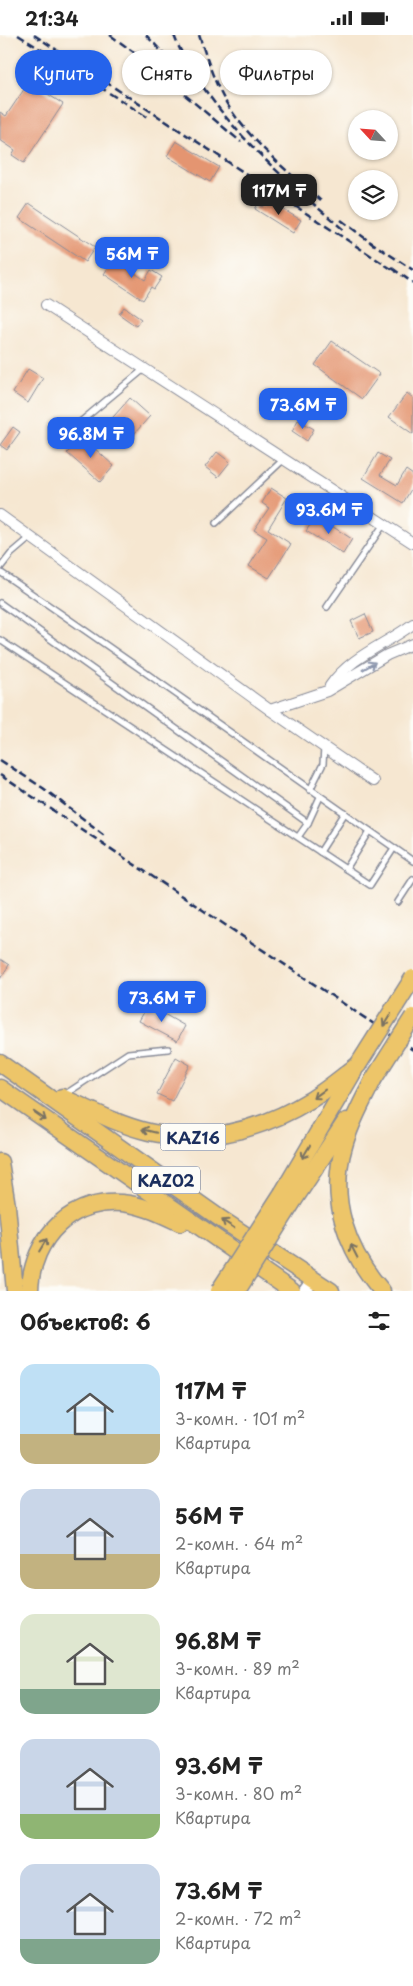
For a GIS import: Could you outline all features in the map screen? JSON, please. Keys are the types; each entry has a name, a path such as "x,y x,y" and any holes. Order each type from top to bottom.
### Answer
{"highway":[{"name":"KAZ16","path":"238,1291 358,1065 413,978"},
{"name":"KAZ16","path":"219,1291 373,1080 413,1017"},
{"name":"KАZ02","path":"0,1063 221,1219 309,1285 331,1291"},
{"name":"KAZ16","path":"20,1077 111,1120 150,1132 193,1137 236,1132 270,1122 313,1099 358,1065"},
{"name":"KAZ16","path":"373,1080 343,1148 338,1179 338,1196 346,1236 366,1272 382,1291"},
{"name":"KАZ02","path":"0,1088 292,1291"},
{"path":"0,1162 8,1206 15,1291"},
{"path":"30,1291 34,1261 40,1247 54,1228 70,1215 94,1205 127,1203 143,1207 226,1245"}],"street":[{"path":"46,305 413,543"},
{"path":"0,515 270,710 373,781"},
{"path":"327,691 336,678 365,653 413,624"},
{"path":"270,710 327,691 387,655 413,644"}],"lane":[{"path":"73,428 144,368"},
{"path":"216,523 284,459"},
{"path":"327,607 384,523"},
{"path":"31,537 11,554 0,570 413,861"},
{"path":"0,603 308,823"},
{"path":"0,640 370,885 394,848"},
{"path":"310,790 323,765 324,746"},
{"path":"298,837 308,823 320,797"},
{"path":"320,852 345,813"},
{"path":"346,869 370,831"},
{"path":"398,901 413,879"},
{"path":"62,1097 128,1053 168,1049"}],"building":[{"path":"20,95 49,95 63,104 24,163 12,155 15,150 0,140 0,112 6,116"},
{"path":"176,141 219,167 210,182 167,156"},
{"path":"267,200 301,220 293,233 255,209 258,204 263,207"},
{"path":"29,203 95,247 85,262 19,218"},
{"path":"114,259 145,280 151,270 162,277 154,289 151,287 143,300 104,274"},
{"path":"124,307 141,319 136,326 119,314"},
{"path":"332,341 380,374 362,399 315,365"},
{"path":"28,369 43,378 28,403 13,393"},
{"path":"407,393 413,398 413,434 389,417"},
{"path":"130,398 150,416 126,443 106,425"},
{"path":"298,420 314,429 307,441 292,431"},
{"path":"13,427 20,432 7,450 0,445"},
{"path":"82,437 114,466 100,482 67,453"},
{"path":"217,452 230,462 218,477 205,467"},
{"path":"378,453 390,460 380,475 397,485 406,470 413,475 413,486 403,503 363,478"},
{"path":"271,488 287,498 268,529 291,544 269,578 249,566 267,538 254,530 269,508 262,503"},
{"path":"316,516 352,539 343,554 306,531"},
{"path":"365,614 373,632 359,638 351,621"},
{"path":"0,959 9,965 0,979"},
{"path":"148,1005 185,1026 177,1041 139,1021"},
{"path":"176,1057 190,1065 172,1101 157,1094"}],"railway":[{"path":"18,35 147,117"},
{"path":"34,35 396,272"},
{"path":"110,35 135,53 241,142"},
{"path":"146,35 160,50"},
{"path":"174,35 181,52 197,78 229,121 265,160 345,231"},
{"path":"199,35 216,84 233,113 255,140 321,201"},
{"path":"341,220 374,245"},
{"path":"369,241 413,270"},
{"path":"392,268 413,283"},
{"path":"0,760 43,788 107,837"},
{"path":"0,775 413,1050"}]}
